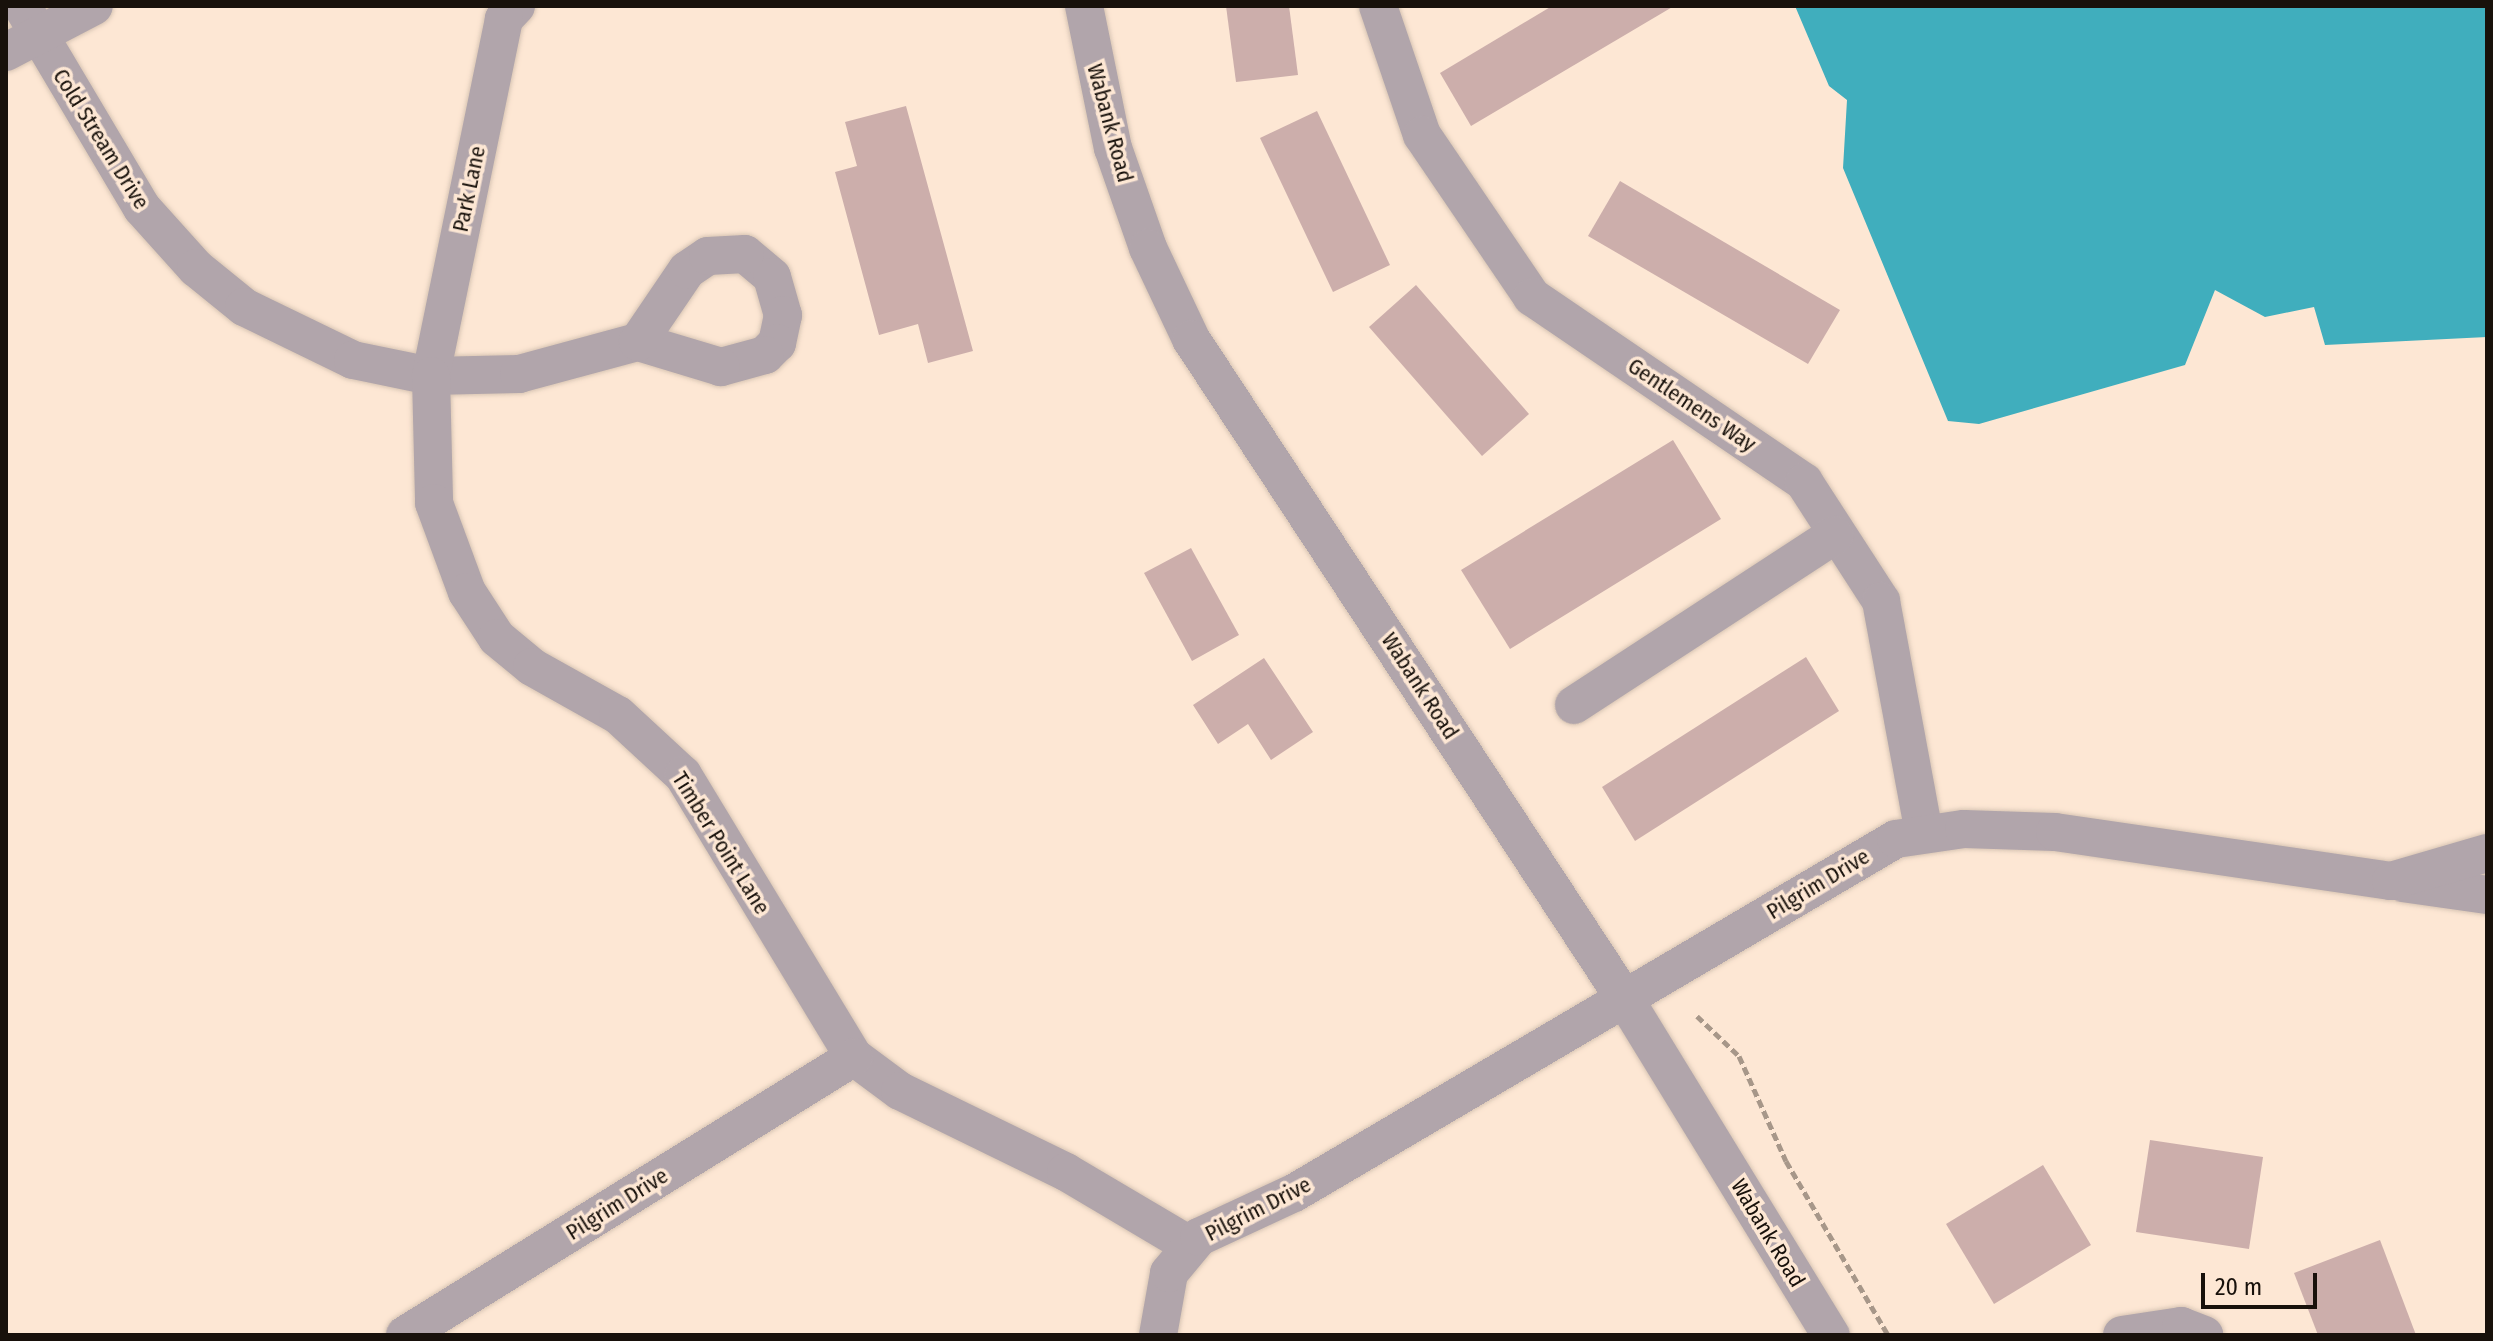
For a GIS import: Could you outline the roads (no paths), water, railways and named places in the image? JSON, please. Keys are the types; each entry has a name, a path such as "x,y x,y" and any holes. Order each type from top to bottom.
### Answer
{"street":[{"path":"22,32 94,6"},
{"name":"Park Lane","path":"431,376 504,19 516,6"},
{"name":"Wabank Road","path":"1084,6 1113,148 1148,248 1191,339 1626,1001 1831,1335"},
{"name":"Gentlemens Way","path":"1385,9 1422,135 1532,297 1804,482 1835,535 1881,601 1924,833"},
{"name":"Cold Stream Drive","path":"22,32 142,208 196,268 244,307 312,343 385,370 431,376 519,374 638,342"},
{"name":"Timber Point Lane","path":"431,376 434,503 467,592 520,658 618,715 683,775 854,1057"},
{"path":"1574,705 1835,535"},
{"name":"Pilgrim Drive","path":"405,1335 854,1057 900,1091 1066,1172 1191,1246 1626,1001 1860,857 1924,833 2055,832 2487,895"},
{"path":"2391,881 2487,853"},
{"path":"1158,1335 1169,1273 1191,1246"},
{"path":"2122,1335 2181,1326 2204,1335"}],"water":[{"path":"1795,6 2487,6 2487,337 2325,345 2314,307 2265,317 2215,290 2185,365 1979,424 1948,421 1843,168 1847,100 1829,86"}]}
